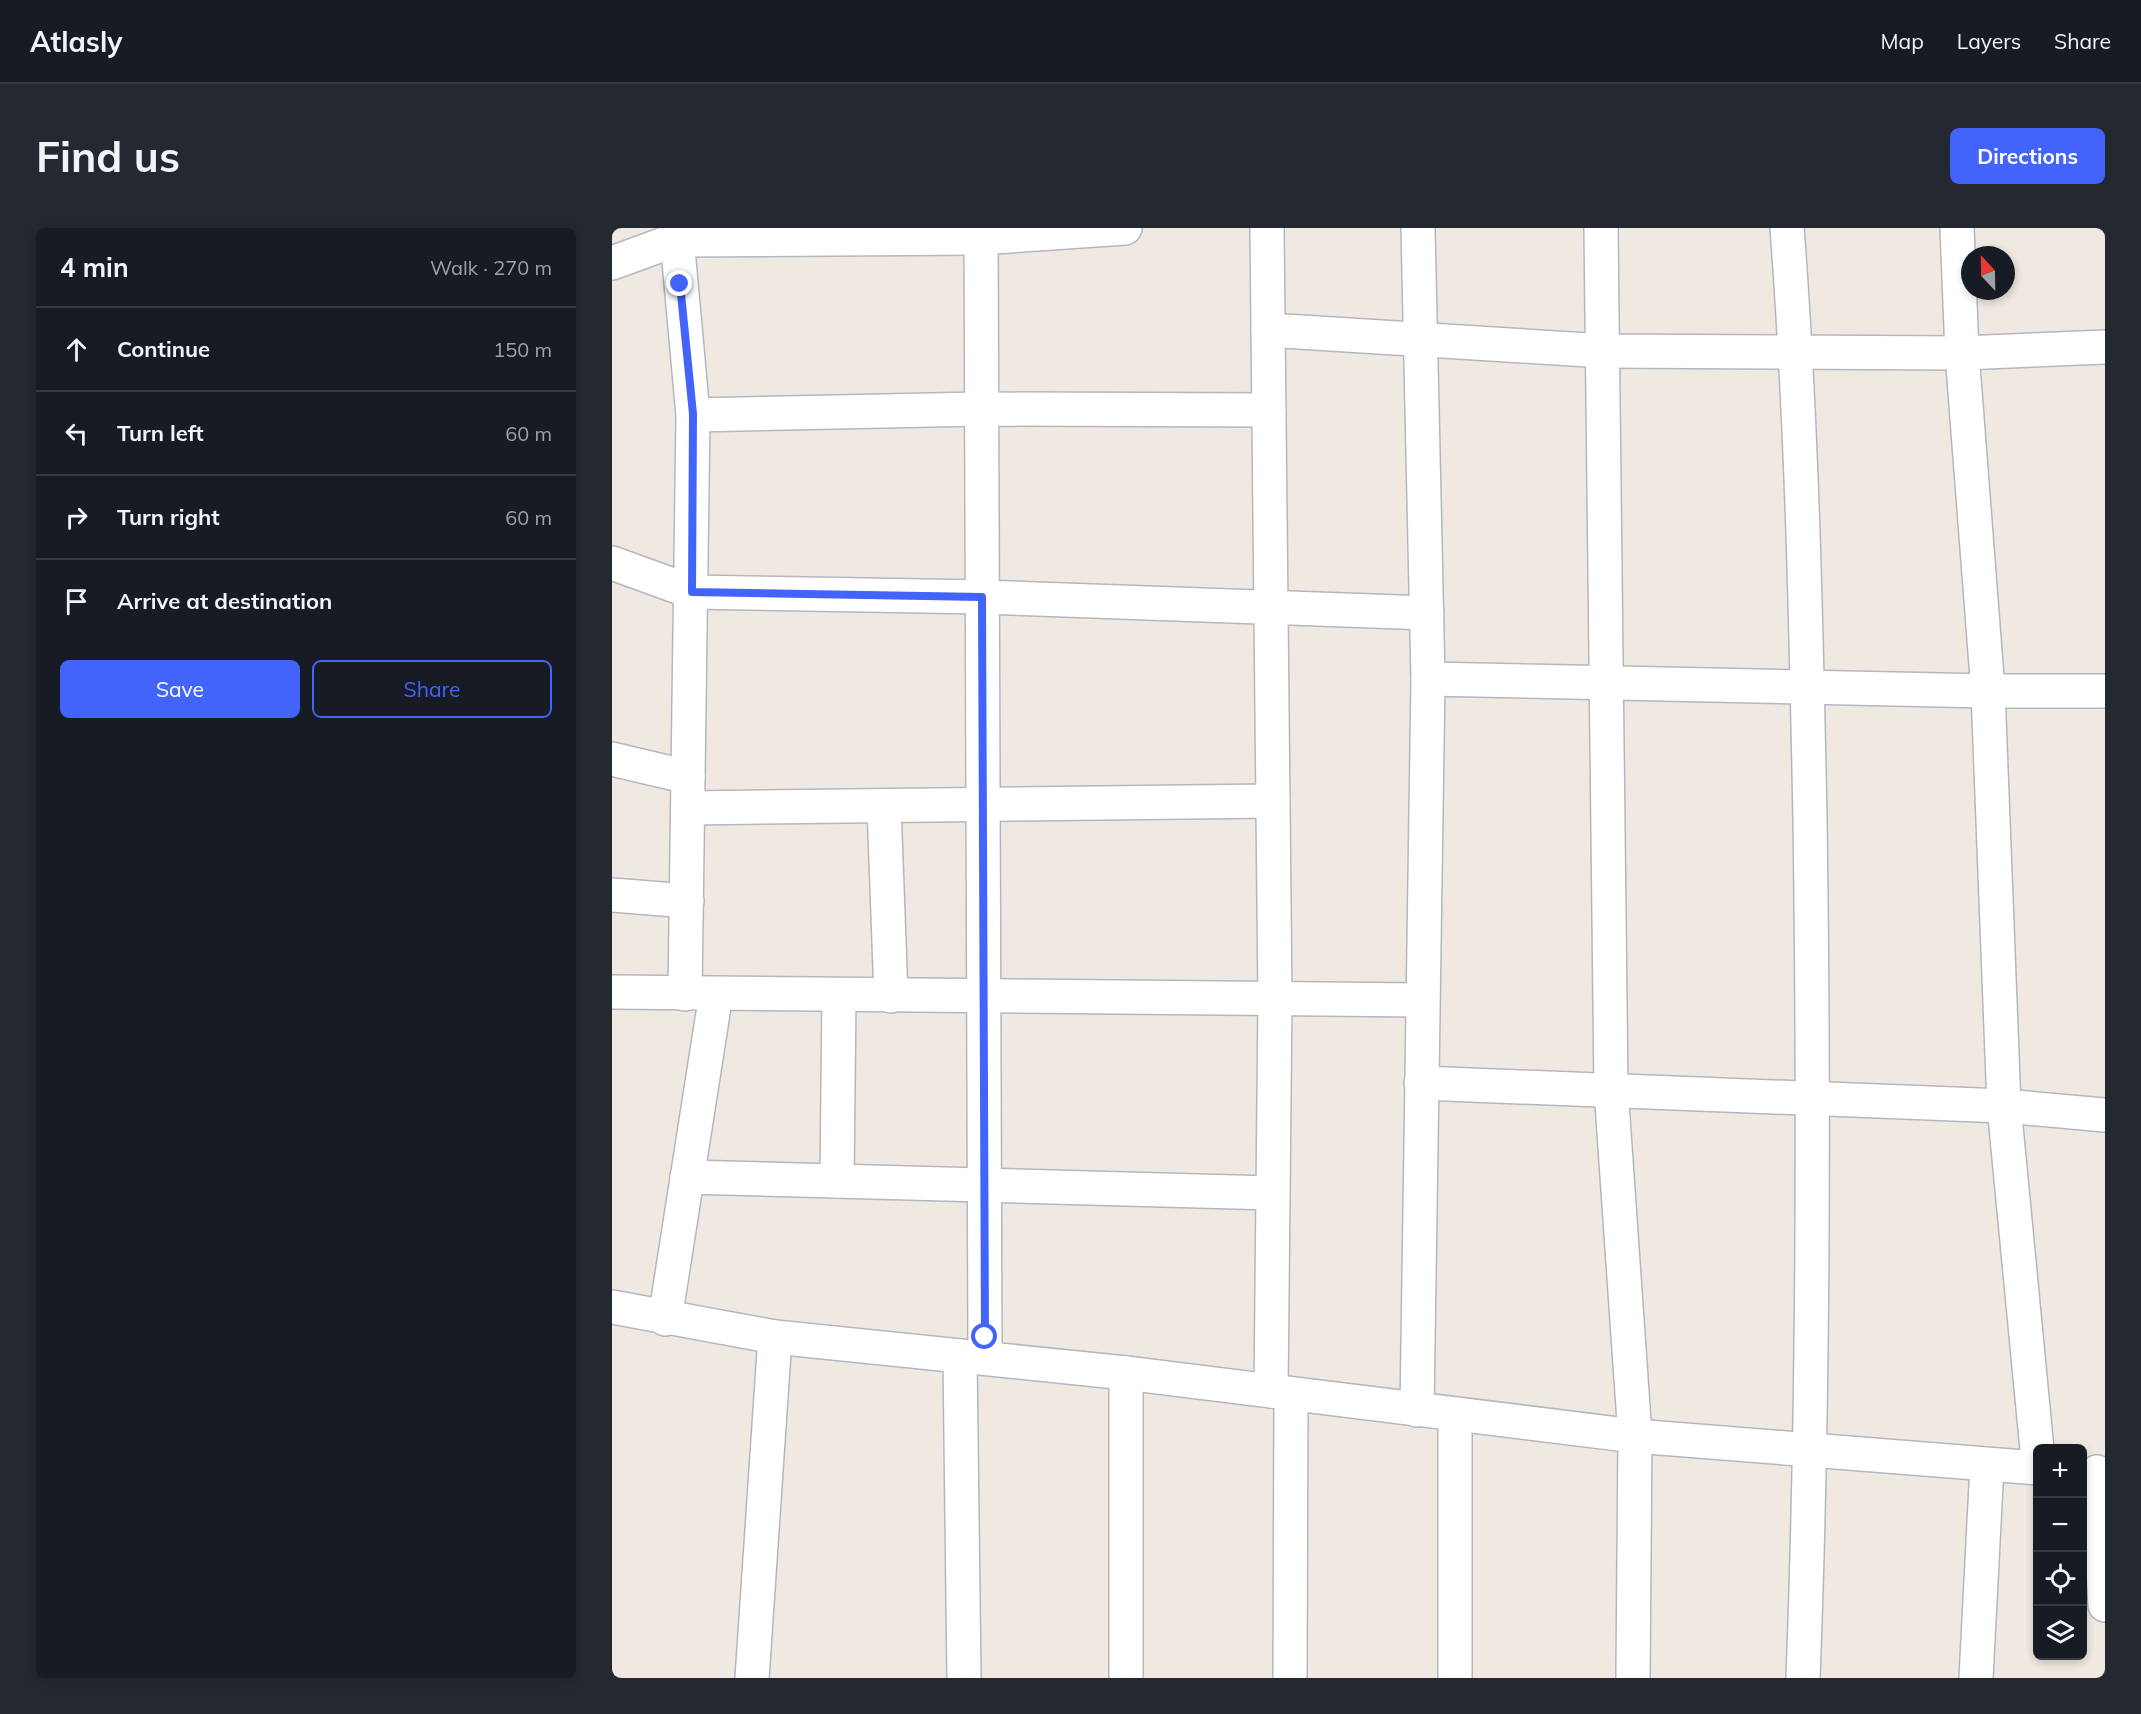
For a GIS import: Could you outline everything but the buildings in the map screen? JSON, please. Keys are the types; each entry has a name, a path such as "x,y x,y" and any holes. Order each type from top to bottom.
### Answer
{"street":[{"path":"612,263 675,234 981,233 1125,228"},
{"path":"1267,228 1275,999 1273,1193 1290,1678"},
{"path":"1417,1410 1428,679 1418,228"},
{"path":"1601,228 1611,1089 1635,1436 1633,1678"},
{"path":"1787,228 1797,351 1807,685 1814,1100 1812,1451 1803,1678"},
{"path":"1957,228 1962,353 1988,691 2004,1106 2036,1444"},
{"path":"964,1678 973,1357 985,1186 981,233"},
{"path":"664,1319 687,1177 701,994 687,901 693,414 675,234"},
{"path":"1268,330 1604,351 1962,353 2105,347"},
{"path":"693,414 980,409 1269,410"},
{"path":"612,563 692,592 982,597 1426,613"},
{"path":"1428,679 1807,685 1988,691 2105,691"},
{"path":"612,759 688,793 884,806 1273,801"},
{"path":"884,806 891,996"},
{"path":"612,895 687,901"},
{"path":"612,992 1422,999"},
{"path":"837,1181 839,995"},
{"path":"1421,1083 2004,1106 2105,1115"},
{"path":"687,1177 1273,1193"},
{"path":"612,1307 664,1319 775,1337 1126,1373 1635,1436 2033,1468"},
{"path":"752,1678 775,1337"},
{"path":"1126,1373 1126,1678"},
{"path":"1455,1415 1455,1678"},
{"path":"1977,1678 1987,1465"},
{"path":"2095,1472 2105,1605"}],"route":[{"path":"680,284 693,414 692,592 982,597 986,997 985,1337"}]}
